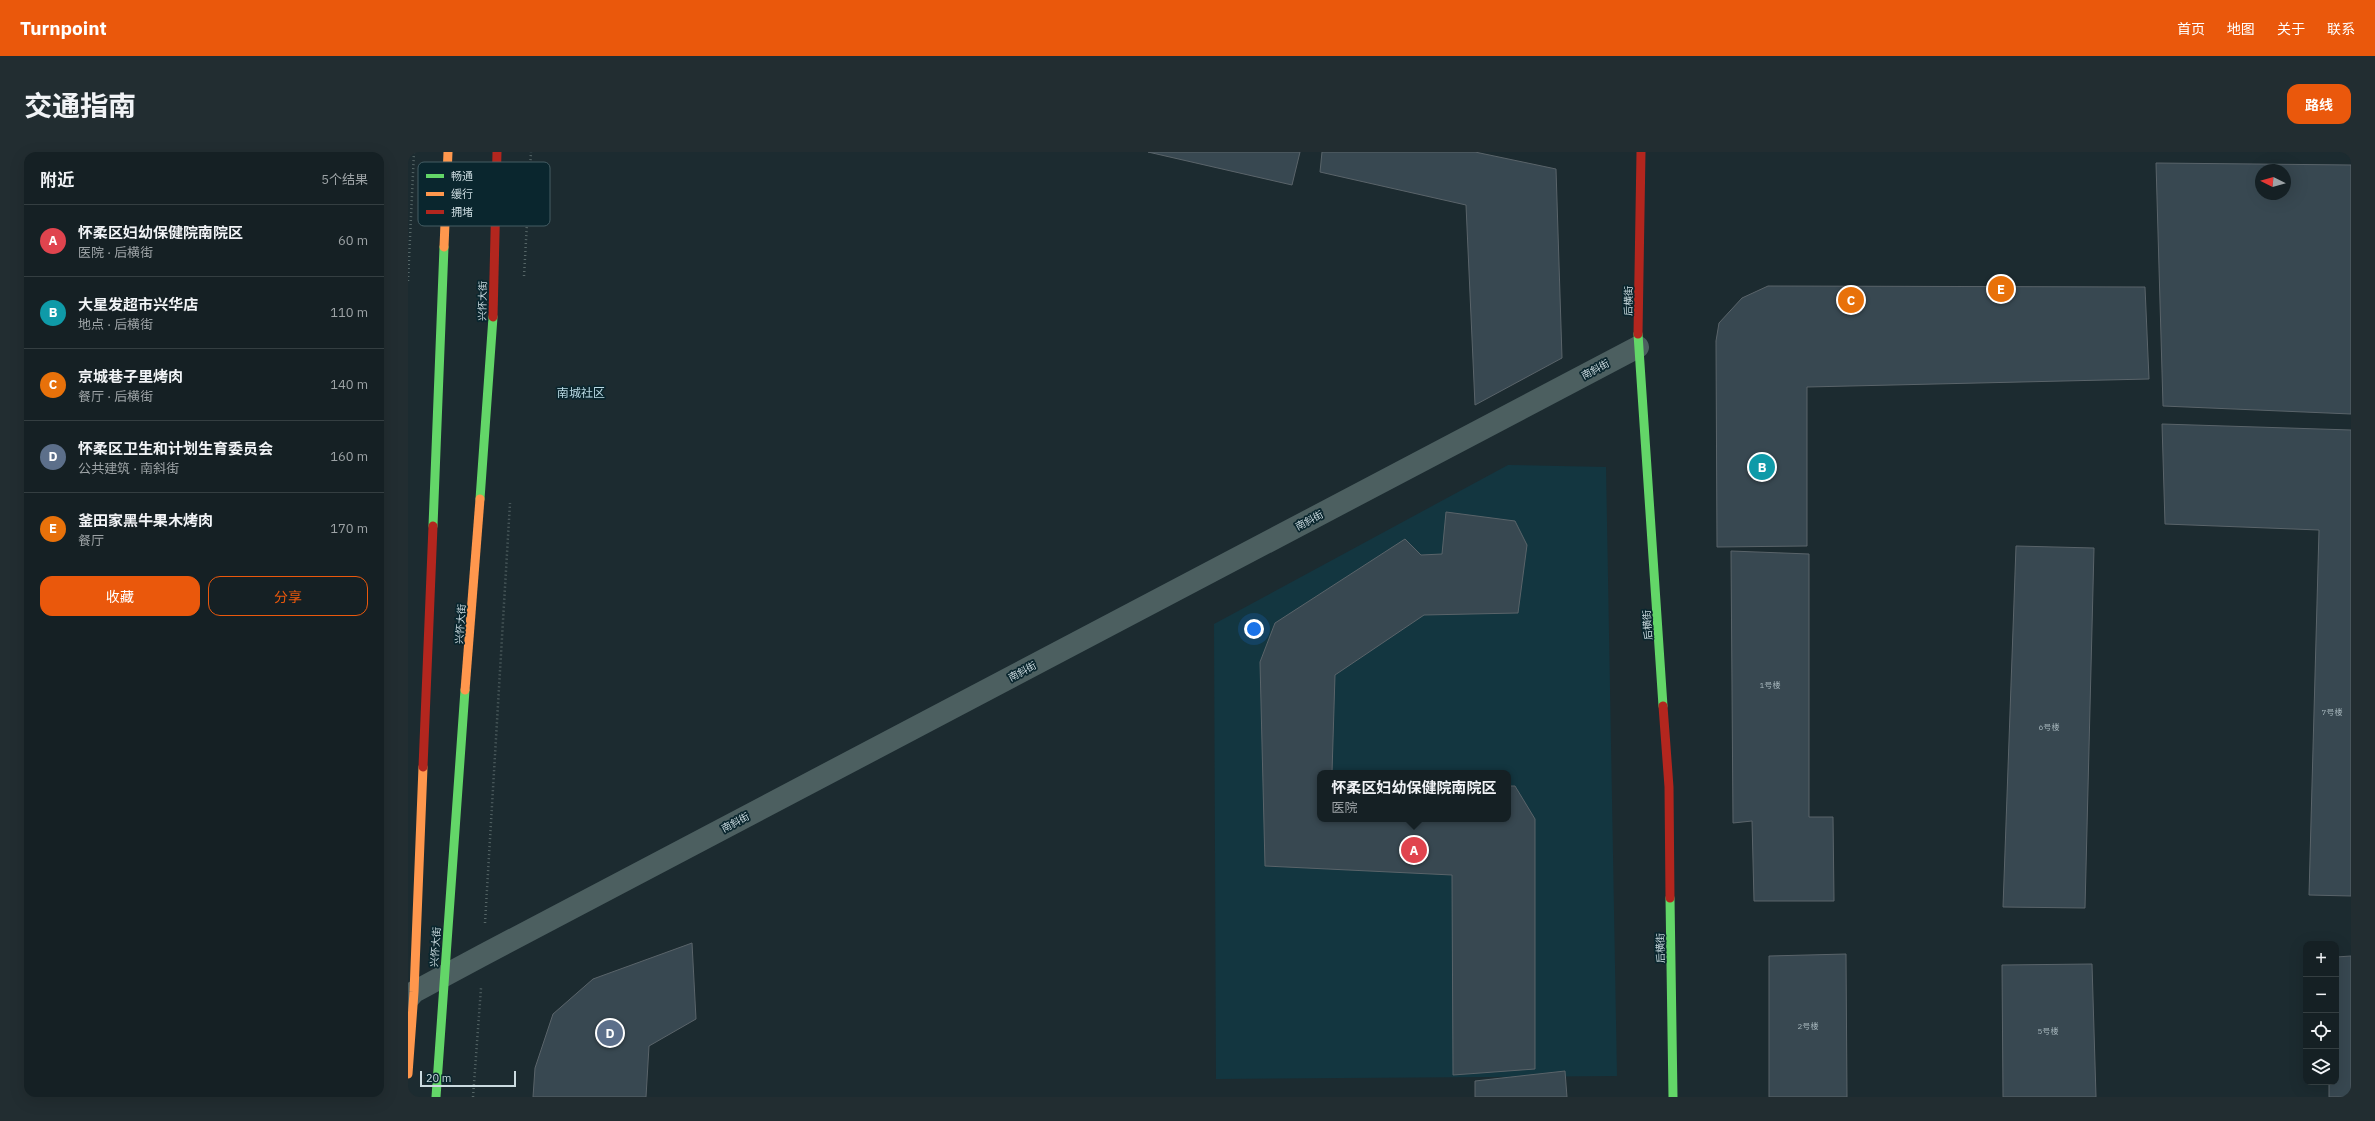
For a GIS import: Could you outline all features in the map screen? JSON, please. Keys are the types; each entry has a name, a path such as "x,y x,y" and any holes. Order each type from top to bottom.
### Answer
{"main road":[{"name":"兴怀大街","path":"448,152 448,162"},
{"name":"兴怀大街","path":"497,152 497,162"},
{"name":"后横街","path":"1642,152 1638,347 1669,787 1673,1097"},
{"name":"兴怀大街","path":"408,1074 410,994 445,226"},
{"name":"兴怀大街","path":"436,1097 492,352 495,226"}],"street":[{"name":"南斜街","path":"410,994 1638,347"}],"path":[{"path":"408,281 414,152"},
{"path":"531,162 532,152"},
{"path":"524,279 527,226"},
{"path":"473,1097 483,956 510,502"}],"shaded area":[{"path":"1508,465 1606,467 1617,1076 1216,1079 1214,624"}],"building":[{"path":"1148,152 1300,152 1292,185"},
{"path":"1322,152 1475,152 1556,169 1562,358 1475,405 1466,205 1320,172"},
{"path":"2156,163 2255,164 2255,200 2291,200 2291,164 2351,165 2351,414 2163,406"},
{"path":"1768,286 2145,287 2149,379 1807,387 1807,546 1717,547 1716,341 1719,323 1742,298"},
{"path":"2162,424 2351,430 2351,896 2309,895 2319,530 2165,524"},
{"path":"1446,512 1515,521 1527,545 1518,613 1424,615 1335,675 1332,770 1317,770 1317,822 1511,822 1511,786 1515,786 1535,819 1535,1069 1453,1075 1452,875 1265,866 1260,662 1275,623 1405,539 1421,555 1442,554"},
{"path":"2016,546 2094,548 2085,908 2003,907"},
{"path":"1731,551 1809,554 1809,817 1833,817 1834,901 1754,901 1752,821 1733,823"},
{"path":"692,943 696,1019 649,1046 646,1097 533,1097 535,1068 553,1014 593,979"},
{"path":"1846,954 1847,1097 1769,1097 1769,956"},
{"path":"2351,956 2351,1097 2329,1097 2329,1085 2339,1085 2339,957"},
{"path":"2092,964 2096,1097 2003,1097 2002,965"},
{"path":"1565,1071 1567,1097 1475,1097 1475,1081"}],"traffic: fast":[{"path":"433,526 444,247"},
{"path":"480,499 493,317"},
{"path":"1638,334 1663,706"},
{"path":"436,1097 465,690"},
{"path":"1670,898 1673,1097"}],"traffic: slow":[{"path":"448,152 448,162"},
{"path":"444,247 445,226"},
{"path":"465,690 480,499"},
{"path":"408,1074 414,992 423,767"}],"traffic: jam":[{"path":"497,152 497,162"},
{"path":"1638,334 1641,152"},
{"path":"493,317 495,226"},
{"path":"423,767 433,526"},
{"path":"1663,706 1669,787 1670,898"}],"place":[{"name":"釜田家黑牛果木烤肉","path":"2001,289"},
{"name":"京城巷子里烤肉","path":"1851,300"},
{"name":"大星发超市兴华店","path":"1762,467"},
{"name":"怀柔区妇幼保健院南院区","path":"1414,850"},
{"name":"怀柔区卫生和计划生育委员会","path":"610,1033"}],"district":[{"name":"南城社区","path":"581,393"}]}
